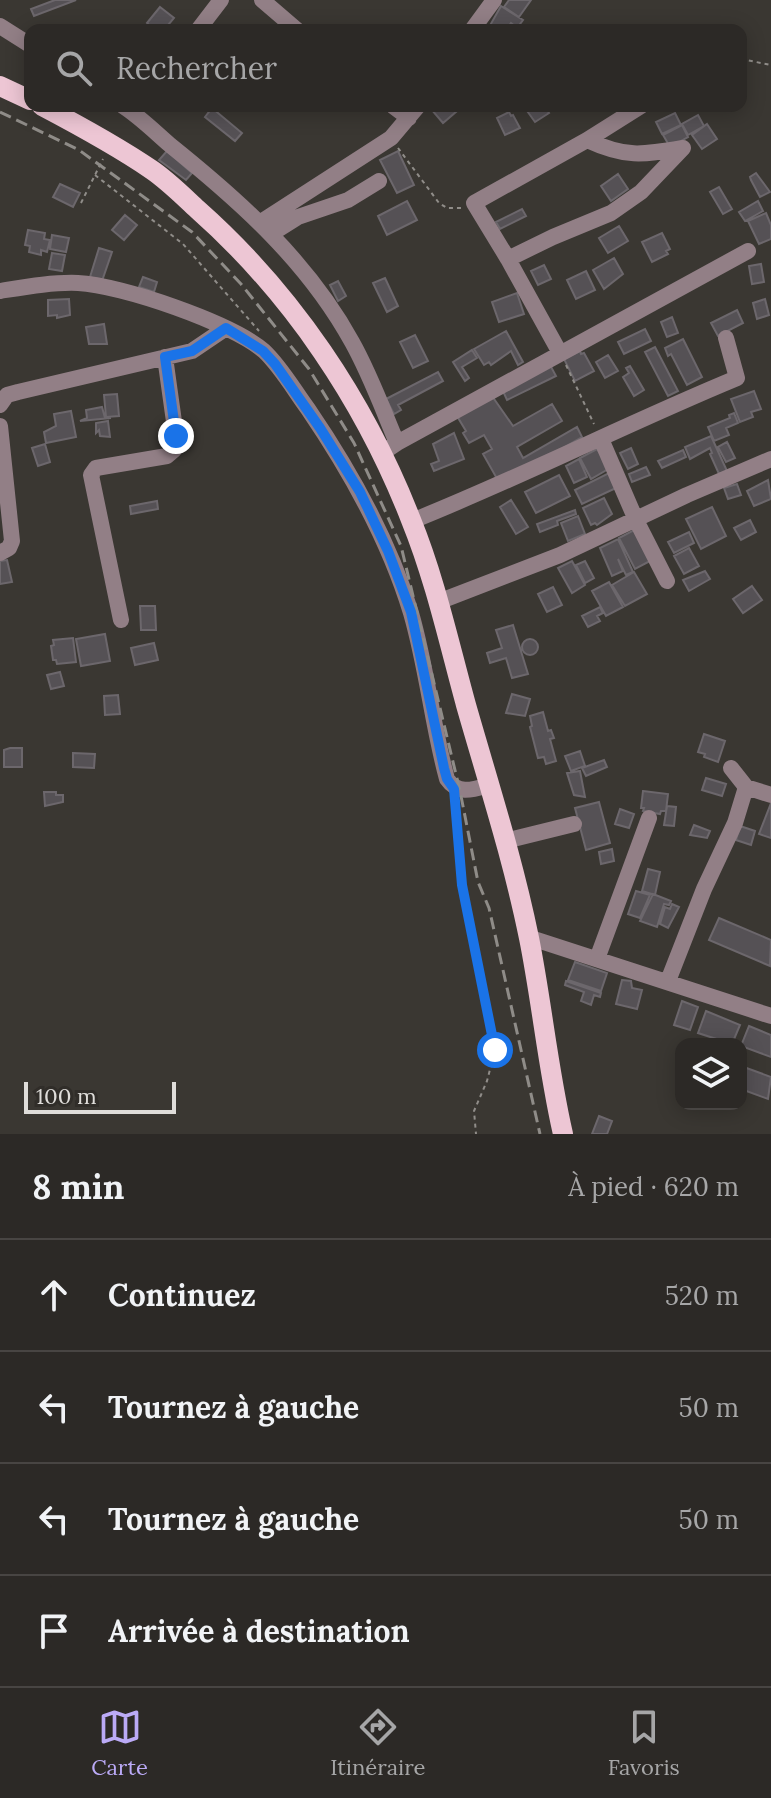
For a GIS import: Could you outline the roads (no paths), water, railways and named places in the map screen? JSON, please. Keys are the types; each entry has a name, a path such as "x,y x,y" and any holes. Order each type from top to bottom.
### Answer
{"main road":[{"path":"0,86 24,97"},
{"path":"53,112 155,172 221,230 261,271 300,320 390,448 438,602 505,841 528,937 563,1134"}],"street":[{"path":"203,24 221,0"},
{"path":"262,0 290,24"},
{"path":"476,24 494,0"},
{"path":"0,26 24,41"},
{"path":"135,112 266,228 299,266 352,342 390,448 748,251"},
{"path":"266,228 391,138 413,112"},
{"path":"560,353 474,203 631,112"},
{"path":"508,259 611,213 641,192 683,148 639,156 587,140"},
{"path":"266,228 348,200 379,181"},
{"path":"0,291 65,283 117,289 226,328 263,351 320,428 360,492 385,545 411,612 447,779 454,789 489,785"},
{"path":"0,405 7,395 192,351 226,328"},
{"path":"412,521 505,484 647,415 737,378 726,338"},
{"path":"121,620 91,475 96,468 167,456 174,450 176,436 165,357"},
{"path":"0,426 12,541 9,548 0,553"},
{"path":"601,439 636,520 667,581"},
{"path":"438,602 560,555 771,459"},
{"path":"731,768 746,787 771,795"},
{"path":"668,981 704,889 735,823 746,787"},
{"path":"597,959 649,818"},
{"path":"505,841 574,824"},
{"path":"528,937 771,1016"}],"railway":[{"path":"0,112 79,150 192,232 241,284 309,369 354,443 401,546 540,1134"}]}
